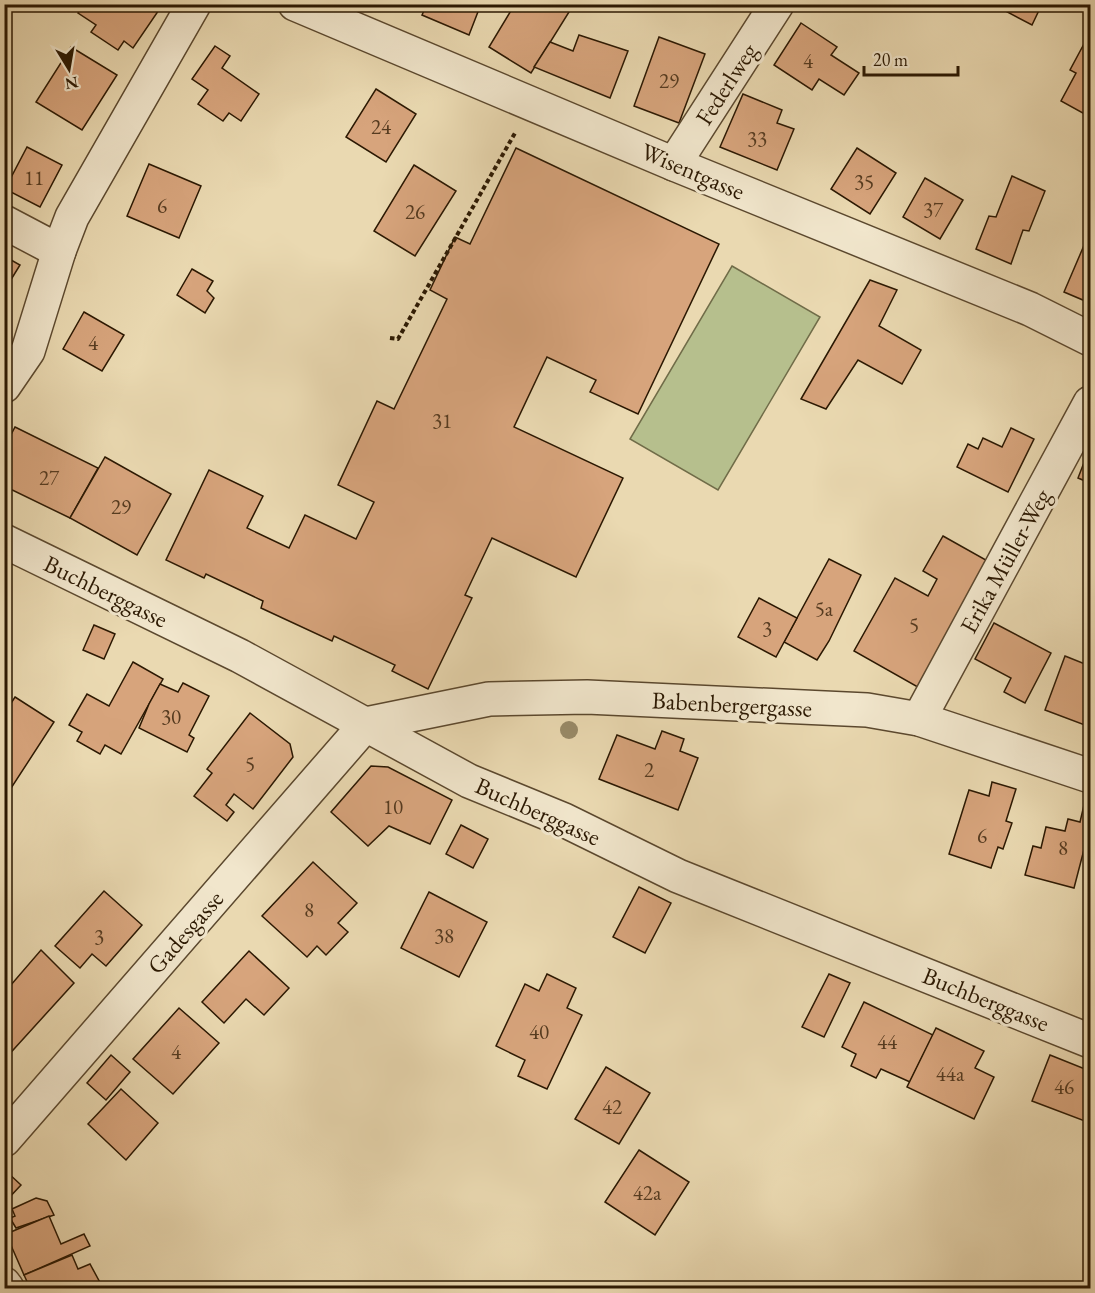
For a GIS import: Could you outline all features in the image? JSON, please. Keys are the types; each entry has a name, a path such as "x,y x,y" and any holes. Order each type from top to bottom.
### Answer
{"street":[{"path":"4,386 28,351 72,216 194,4"},
{"name":"Wisentgasse","path":"295,4 674,164 1030,309 1090,339"},
{"name":"Federlweg","path":"674,164 777,4"},
{"path":"4,222 59,251"},
{"name":"Erika Müller-Weg","path":"919,719 1090,403"},
{"name":"Buchberggasse","path":"4,541 240,656 469,781 564,820 678,876 1090,1041"},
{"name":"Babenbergergasse","path":"366,724 489,699 587,697 867,710 919,719 1090,776"},
{"name":"Gadesgasse","path":"4,1140 366,724"},
{"path":"4,1284 7,1288"}],"path":[{"path":"390,338 398,339 518,128"}],"green space":[{"path":"732,266 820,317 718,490 630,439"}],"building":[{"path":"83,4 163,4 133,48 124,41 118,50 91,32 96,25 78,13"},
{"path":"427,4 481,4 469,35 422,15"},
{"path":"515,4 574,4 531,73 489,47"},
{"path":"997,4 1042,4 1032,25 996,6"},
{"path":"801,23 837,47 831,55 859,73 844,95 819,79 812,90 774,65"},
{"path":"579,35 628,51 610,98 534,67 550,42 573,51"},
{"path":"659,37 705,54 679,123 634,106"},
{"path":"1085,42 1090,45 1090,117 1061,101 1076,73 1070,70"},
{"path":"215,46 230,56 222,68 259,94 241,121 229,113 223,121 198,104 208,90 192,79"},
{"path":"71,47 117,75 82,130 36,102"},
{"path":"376,89 416,114 386,162 346,137"},
{"path":"743,94 782,110 777,123 794,129 777,170 720,147"},
{"path":"27,147 62,165 40,207 5,189"},
{"path":"516,148 719,244 638,414 590,392 596,380 547,357 514,427 623,478 576,577 492,538 465,595 472,598 428,689 392,671 395,665 334,636 332,641 261,608 263,601 206,574 204,578 166,560 209,470 263,496 247,528 289,548 305,515 356,539 374,502 338,485 377,401 394,409 447,299 430,290 455,237 470,244"},
{"path":"857,148 896,173 870,214 831,189"},
{"path":"149,164 201,186 179,238 127,216"},
{"path":"414,165 456,191 415,256 374,231"},
{"path":"1012,176 1045,191 1029,231 1023,230 1011,264 976,249 989,216 996,217"},
{"path":"925,178 963,200 940,239 903,217"},
{"path":"1088,236 1090,237 1090,303 1064,292"},
{"path":"4,256 20,265 4,291"},
{"path":"192,269 213,281 207,291 214,298 205,313 177,295"},
{"path":"870,280 897,290 879,326 921,350 902,384 858,360 826,409 801,399"},
{"path":"84,312 124,335 102,371 63,349"},
{"path":"15,427 98,468 70,518 4,486 4,448"},
{"path":"1011,428 1034,439 1008,492 957,467 968,444 978,449 983,438 1002,447"},
{"path":"1090,447 1090,483 1078,478"},
{"path":"105,457 171,494 137,555 70,518"},
{"path":"943,536 993,564 923,690 854,651 895,578 928,596 937,579 923,571"},
{"path":"829,559 861,575 829,641 817,660 784,642"},
{"path":"759,598 797,618 776,657 738,637"},
{"path":"994,623 1051,653 1025,703 1004,692 1011,678 975,659"},
{"path":"94,625 115,634 104,659 83,650"},
{"path":"1065,656 1090,666 1090,727 1045,710"},
{"path":"133,662 163,679 121,754 105,745 100,754 77,741 82,732 69,725 87,694 109,706"},
{"path":"183,683 209,696 189,735 194,738 187,752 139,728 160,684 178,692"},
{"path":"15,697 54,722 4,799 4,714"},
{"path":"250,713 290,744 293,757 253,809 234,794 226,805 234,812 227,821 194,796 212,773 207,769"},
{"path":"662,731 684,739 680,751 698,758 678,810 599,779 617,735 655,749"},
{"path":"371,766 388,767 452,800 430,844 389,826 368,846 331,812"},
{"path":"992,782 1016,789 1006,821 1012,823 1003,849 998,847 991,868 949,854 969,790 989,796"},
{"path":"1084,805 1090,807 1090,839 1087,838 1074,888 1025,875 1033,846 1041,848 1046,827 1065,831 1068,819 1080,822"},
{"path":"461,825 488,839 473,868 446,854"},
{"path":"313,862 357,903 338,923 348,932 326,955 317,946 307,957 262,916"},
{"path":"639,887 671,903 645,953 613,937"},
{"path":"104,891 142,925 106,966 92,954 80,968 55,946"},
{"path":"429,892 487,922 459,977 401,948"},
{"path":"41,950 74,983 4,1060 4,993"},
{"path":"249,951 289,988 264,1015 246,999 224,1023 202,1002"},
{"path":"547,974 576,988 567,1008 582,1015 547,1089 518,1076 525,1060 496,1046 525,984 539,991"},
{"path":"829,974 850,983 824,1037 802,1027"},
{"path":"864,1002 933,1035 910,1082 881,1069 876,1078 851,1066 856,1054 842,1047"},
{"path":"179,1008 219,1043 173,1094 133,1059"},
{"path":"936,1028 984,1051 975,1068 994,1077 974,1119 907,1087"},
{"path":"111,1055 130,1072 106,1100 87,1083"},
{"path":"1050,1055 1090,1071 1090,1123 1032,1101"},
{"path":"606,1067 650,1093 619,1144 575,1119"},
{"path":"121,1089 158,1123 126,1160 88,1124"},
{"path":"639,1150 689,1182 655,1235 605,1202"},
{"path":"7,1172 21,1185 4,1203 4,1175"},
{"path":"36,1198 47,1201 54,1215 16,1228 10,1218 15,1216 12,1209"},
{"path":"49,1216 61,1244 84,1234 90,1246 24,1275 6,1234"},
{"path":"72,1255 78,1269 90,1264 103,1288 30,1288 24,1275"}]}
